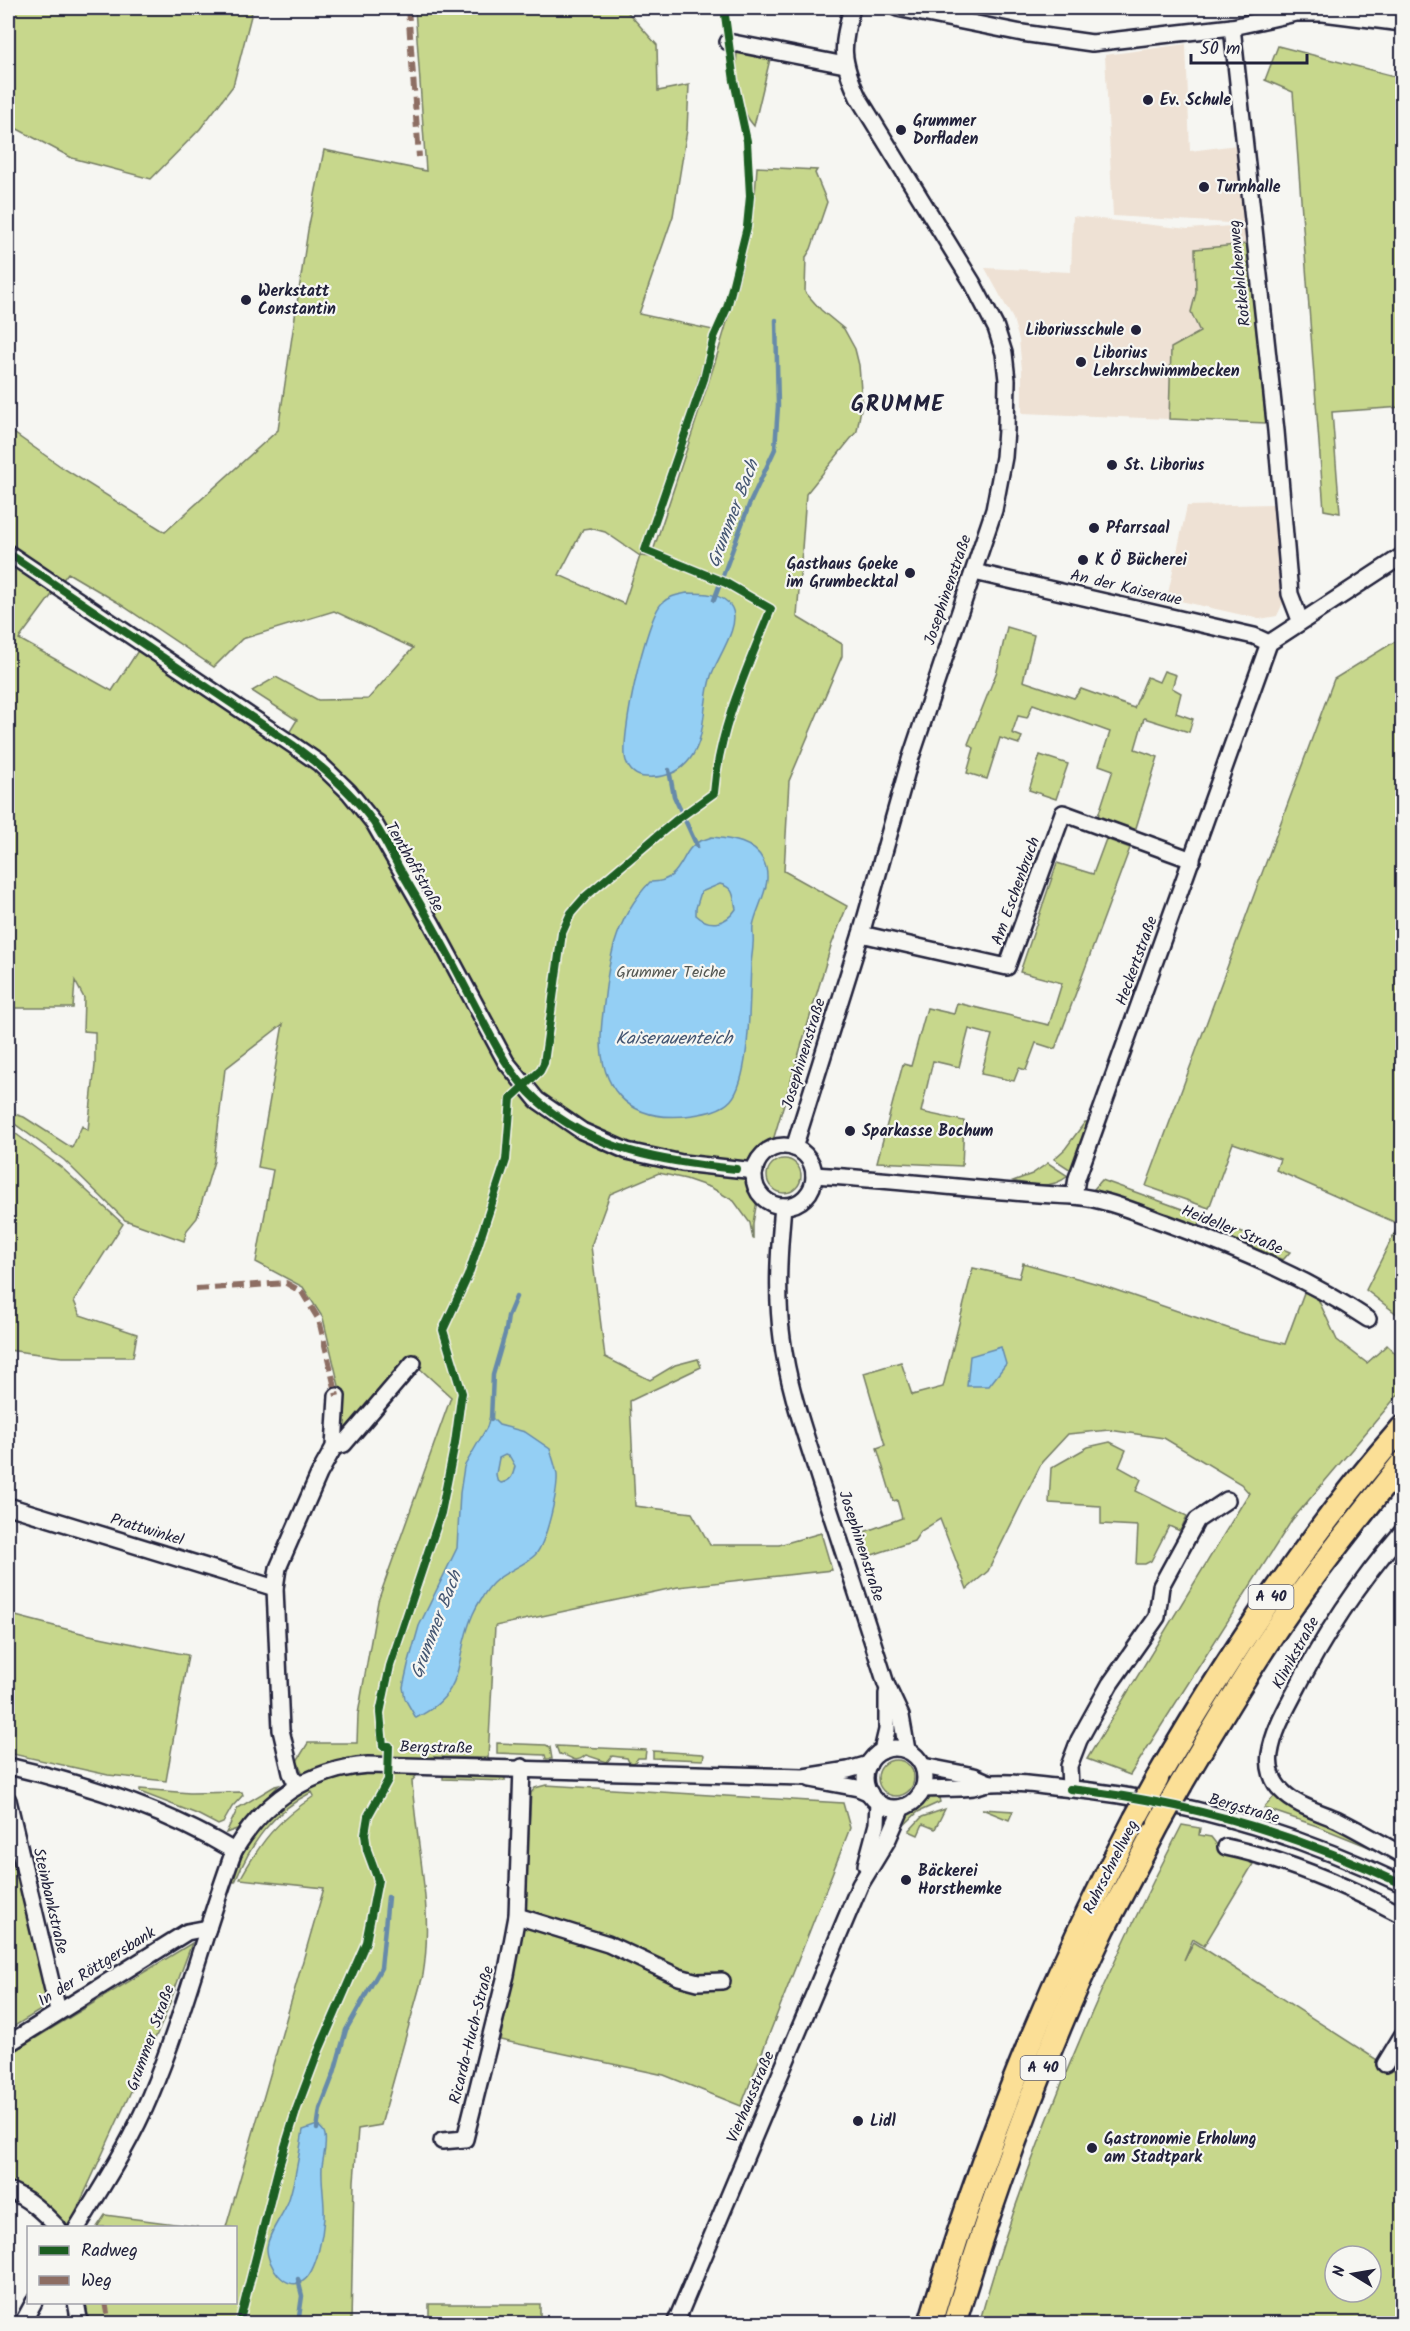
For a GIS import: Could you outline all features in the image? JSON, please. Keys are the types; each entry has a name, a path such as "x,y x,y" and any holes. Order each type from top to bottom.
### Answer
{"highway":[{"name":"Ruhrschnellweg","path":"930,2324 974,2188 1018,2072 1079,1931 1135,1819 1209,1691 1271,1596 1327,1521 1402,1428"},
{"name":"Ruhrschnellweg","path":"954,2324 989,2215 1048,2056 1104,1929 1159,1823 1220,1717 1278,1627 1343,1537 1402,1463"}],"street":[{"name":"Josephinenstraße","path":"794,1148 861,934 910,760 994,510 1004,457 1007,406 1004,353 996,328 972,282 858,97 845,65 845,31 852,8"},
{"path":"897,8 1022,33 1092,43 1232,27 1296,13 1323,13 1402,22"},
{"name":"Rotkehlchenweg","path":"1232,27 1276,431 1290,594 1300,620"},
{"path":"728,42 845,65"},
{"name":"Tenthoffstraße","path":"8,553 293,745 319,764 349,792 374,823 432,924 506,1062 537,1100 582,1131 627,1151 682,1164 755,1171"},
{"path":"1269,643 1300,620 1402,556"},
{"name":"An der Kaiseraue","path":"974,573 1254,636 1269,643"},
{"name":"Heckertstraße","path":"1074,1196 1077,1178 1269,643"},
{"name":"Am Eschenbruch","path":"861,934 1007,967 1064,813 1192,860"},
{"path":"785,1146 794,1148 808,1158 814,1175 812,1187 805,1197 795,1204 783,1206 775,1204 761,1195 757,1188 755,1171 757,1163 768,1150 785,1146"},
{"path":"814,1175 1074,1196"},
{"name":"Heideller Straße","path":"1074,1196 1108,1202 1206,1238 1288,1272 1368,1319"},
{"name":"Josephinenstraße","path":"783,1206 777,1269 784,1358 796,1406 886,1684 901,1716 907,1750"},
{"path":"334,1447 344,1444 413,1364"},
{"path":"297,1785 291,1773 281,1730 275,1588 278,1568 319,1474 334,1447 337,1396"},
{"path":"1070,1789 1070,1766 1079,1740 1110,1684 1157,1617 1161,1586 1166,1576 1197,1520 1227,1500"},
{"name":"Prattwinkel","path":"8,1506 275,1588"},
{"name":"Klinikstraße","path":"1295,1801 1282,1792 1274,1782 1269,1755 1275,1736 1303,1675 1334,1621 1376,1563 1402,1532"},
{"name":"Josephinenstraße","path":"882,1751 887,1730 886,1684"},
{"path":"874,1798 866,1780 869,1764 882,1751 894,1748 907,1750 920,1760 925,1779 923,1789 917,1798 902,1807"},
{"name":"Bergstraße","path":"234,1851 246,1831 271,1804 297,1785 318,1775 352,1766 522,1767 804,1777 869,1764"},
{"path":"8,1766 92,1787 134,1802 168,1816 234,1851"},
{"name":"Bergstraße","path":"923,1766 974,1776 990,1783"},
{"name":"Ricarda-Huch-Straße","path":"442,2141 465,2139 495,2024 517,1916 522,1767"},
{"name":"Bergstraße","path":"804,1777 858,1788 892,1808 902,1807"},
{"name":"Bergstraße","path":"923,1789 973,1787 990,1783 1118,1794 1234,1819 1304,1841 1402,1884"},
{"name":"Vierhausstraße","path":"675,2324 860,1885 877,1824 874,1798"},
{"name":"Steinbankstraße","path":"8,1800 58,2011"},
{"name":"Bergstraße","path":"1295,1801 1339,1821 1402,1855"},
{"name":"Vierhausstraße","path":"860,1885 888,1839 902,1807"},
{"path":"1226,1847 1265,1857 1308,1872 1402,1915"},
{"name":"Grummer Straße","path":"78,2226 133,2132 150,2096 176,2027 234,1851"},
{"path":"517,1916 608,1944 679,1977 698,1982 722,1981"},
{"name":"In der Röttgersbank","path":"8,2044 187,1932 208,1928"},
{"path":"1385,2064 1402,2036"},
{"path":"8,2190 21,2195 35,2205 56,2226"},
{"path":"22,2324 33,2304"},
{"path":"76,2304 80,2324"}],"shaded area":[{"name":"Ev. Schule","path":"1186,44 1190,151 1237,145 1245,224 1113,216 1105,55"},
{"name":"Liboriusschule","path":"1073,216 1188,229 1245,225 1266,423 1022,413 1019,340 1013,319 985,268 1071,272"},
{"path":"1273,504 1284,601 1277,616 1260,619 1167,598 1187,506"}],"green space":[{"path":"8,8 253,8 233,86 200,129 151,179 72,158 8,124"},
{"name":"Grummer Teiche","path":"415,8 624,8 657,45 658,91 689,85 687,130 673,216 639,314 713,330 640,556 651,557 715,362 736,290 748,241 757,167 817,170 815,173 827,202 811,249 806,257 805,292 821,310 844,329 855,349 859,365 862,403 857,431 806,494 797,617 842,644 842,656 789,781 784,871 847,906 831,946 760,1184 753,1223 753,1239 750,1223 734,1201 712,1188 659,1173 610,1194 591,1246 605,1357 650,1380 675,1365 698,1359 701,1367 630,1401 635,1506 692,1513 710,1545 779,1545 821,1533 832,1570 678,1587 495,1626 488,1758 431,1757 412,1781 425,1902 426,1950 423,1975 381,2125 358,2129 354,2181 351,2323 89,2323 86,2304 237,2304 237,2226 226,2226 324,1888 240,1879 271,1833 290,1814 314,1796 312,1792 274,1819 248,1854 235,1882 231,1881 244,1851 261,1827 282,1806 310,1788 297,1761 308,1743 357,1743 358,1714 378,1601 451,1397 416,1365 410,1355 343,1436 344,1407 323,1318 303,1287 256,1262 273,1170 258,1167 283,1024 225,1069 214,1161 197,1218 187,1230 184,1241 125,1220 64,1160 8,1119 8,1112 24,1117 72,1148 82,1126 88,1130 95,1065 95,1032 83,1031 84,998 75,981 73,1008 8,1008 8,429 63,468 165,532 278,430 308,230 324,150 426,171","holes":["590,528 605,532 640,556 624,604 559,575 583,529","68,573 117,602 214,667 242,639 334,611 413,648 368,699 318,700 276,677 252,691 297,720 281,746 139,649 112,691 19,639"]},
{"path":"1278,46 1402,78 1402,407 1332,412 1340,513 1324,510 1293,92 1265,80"},
{"path":"737,52 770,59 754,126 741,101"},
{"path":"1247,244 1266,423 1169,419 1171,348 1200,332 1191,312 1196,293 1195,249"},
{"path":"1007,627 1034,635 1023,681 1074,698 1081,689 1134,708 1147,677 1159,682 1164,671 1176,675 1172,688 1181,693 1176,713 1193,719 1189,732 1144,718 1135,749 1158,757 1135,831 1097,819 1113,770 1099,765 1110,732 1033,704 1027,718 1018,716 1012,733 1022,737 1019,744 1000,738 987,779 967,773 974,748 968,744 997,671"},
{"path":"1402,637 1402,1318 1366,1290 1399,1224 1276,1170 1280,1159 1233,1143 1209,1208 1146,1186 1334,679"},
{"path":"1040,755 1068,764 1056,799 1029,790"},
{"path":"1106,839 1130,848 1055,1049 1036,1043 1026,1070 1019,1068 1014,1081 981,1074 992,1035 969,1029 959,1067 933,1061 921,1112 964,1121 962,1166 877,1162 903,1064 911,1066 927,1008 954,1014 957,1003 1049,1025 1062,983 1020,972 1057,863 1093,874"},
{"path":"1085,1122 1088,1122 1071,1170 1054,1159 1065,1149"},
{"path":"8,1128 62,1168 123,1224 74,1301 80,1315 137,1334 133,1357 62,1357 8,1350"},
{"path":"784,1159 796,1164 801,1176 796,1188 784,1193 772,1188 767,1176 772,1164"},
{"path":"1048,1163 1068,1176 1049,1185 1013,1181 1032,1174"},
{"path":"1102,1180 1204,1217 1198,1226 1094,1189"},
{"path":"1221,1223 1290,1252 1283,1260 1220,1234"},
{"path":"1023,1263 1098,1284 1245,1334 1285,1344 1305,1290 1318,1299 1337,1340 1367,1363 1387,1345 1402,1360 1402,1390 1292,1520 1130,1775 1087,1759 1249,1493 1241,1484 1164,1438 1109,1430 1068,1434 1042,1462 988,1571 967,1589 940,1519 921,1531 914,1541 863,1558 856,1535 902,1518 897,1500 893,1501 877,1448 885,1445 864,1373 901,1362 912,1395 943,1387 973,1268 1019,1278"},
{"path":"1110,1442 1126,1450 1119,1467 1141,1479 1136,1491 1187,1516 1180,1531 1169,1526 1151,1561 1145,1564 1136,1564 1138,1526 1101,1524 1101,1506 1049,1503 1051,1468 1088,1447"},
{"path":"8,1614 85,1634 188,1655 166,1781 108,1775 8,1753"},
{"path":"497,1743 546,1745 550,1747 552,1759 546,1759 545,1755 497,1753"},
{"path":"556,1746 646,1750 645,1758 638,1758 634,1763 629,1762 627,1758 612,1756 607,1762 586,1755 575,1760 559,1754"},
{"path":"653,1751 704,1755 703,1760 653,1758"},
{"path":"896,1760 909,1765 914,1778 909,1791 896,1796 883,1791 878,1778 883,1765"},
{"path":"443,1773 498,1775 505,1778 505,1781 443,1779"},
{"path":"279,1785 237,1829 226,1833 238,1808"},
{"path":"546,1785 843,1803 850,1828 741,2106 664,2075 500,2040 523,1931 531,1793 535,1788"},
{"path":"140,1789 190,1793 242,1792 243,1795 232,1807 223,1823 218,1825 197,1814 140,1792"},
{"path":"938,1794 940,1802 918,1812 902,1827 898,1825 915,1806"},
{"path":"1276,1794 1301,1810 1384,1853 1264,1808"},
{"path":"945,1809 935,1829 923,1824 918,1835 909,1831 922,1817"},
{"path":"982,1809 1013,1811 1009,1820"},
{"path":"1182,1825 1200,1828 1199,1835 1211,1837 1218,1846 1253,1864 1204,1946 1193,1939 1184,1960 1194,1942 1402,2076 1402,2323 979,2324 1019,2195 1042,2132 1067,2069 1122,1946"},
{"path":"8,1833 49,2005 8,2030"},
{"path":"192,1943 163,2021 69,2226 32,2192 8,2182 8,2055"},
{"path":"105,2215 190,2226 98,2226"},
{"path":"429,2304 540,2304 540,2323 429,2323"}],"water":[{"path":"687,593 712,595 729,603 734,615 731,633 711,676 702,730 690,759 676,772 658,777 642,777 629,767 625,749 635,680 656,613 662,603 668,599"},
{"name":"Kaiserauenteich","path":"712,837 734,840 748,845 759,854 766,869 766,885 753,928 748,1036 742,1074 738,1089 731,1100 718,1109 693,1115 650,1114 633,1107 620,1096 610,1082 604,1065 601,1044 602,1021 614,947 627,914 650,882 661,881 669,877 680,866 692,846","holes":["720,884 731,890 736,909 723,921 707,922 696,915 701,892"]},
{"path":"1001,1347 1006,1364 989,1386 967,1386 970,1356"},
{"path":"490,1416 499,1425 525,1432 550,1449 557,1475 556,1493 539,1549 535,1555 490,1586 475,1610 467,1630 452,1686 433,1708 416,1718 405,1699 403,1687 408,1665 419,1626 457,1548 464,1467 487,1427","holes":["505,1455 510,1457 515,1466 513,1473 511,1478 501,1483 497,1480 496,1474 499,1458"]},
{"path":"317,2125 324,2132 325,2139 322,2167 324,2212 322,2233 316,2261 308,2276 297,2284 290,2283 278,2275 273,2268 267,2247 270,2235 291,2193 303,2130"}],"waterway":[{"name":"Grummer Bach","path":"714,600 749,505 775,449 778,406 776,320"},
{"name":"Grummer Bach","path":"669,770 674,796 697,846"},
{"name":"Grummer Bach","path":"491,1419 493,1375 508,1316 516,1297"},
{"name":"Grummer Bach","path":"317,2129 320,2109 334,2073 346,2030 381,1968 388,1897"},
{"name":"Grummer Bach","path":"298,2279 302,2296 298,2324"}],"marked path":[{"path":"408,8 419,157"},
{"path":"196,1289 286,1283 302,1292 319,1320 337,1396"},
{"path":"105,2304 109,2324"}],"cycle path":[{"path":"239,2324 279,2166 297,2108 317,2055 366,1942 378,1880 367,1850 365,1834 368,1816 388,1780 389,1746 383,1746 380,1713 390,1666 441,1513 462,1393 443,1330 468,1276 506,1160 511,1098 540,1071 544,1063 562,933 571,913 586,896 675,821 714,793 722,745 735,699 771,609 726,583 645,550 704,379 714,337 727,308 747,227 750,196 747,141 734,81 724,8"},
{"path":"8,553 293,745 347,790 374,823 508,1066 538,1101 559,1118 606,1143 657,1158 736,1169"},
{"path":"1070,1789 1156,1802 1240,1822 1322,1850 1402,1884"}],"place":[{"name":"Ev. Schule","path":"1148,100"},
{"name":"Grummer Dorfladen","path":"901,130"},
{"name":"Turnhalle","path":"1204,187"},
{"name":"Werkstatt Constantin","path":"246,300"},
{"name":"Liboriusschule","path":"1136,330"},
{"name":"Liborius Lehrschwimmbecken","path":"1081,362"},
{"name":"St. Liborius","path":"1112,465"},
{"name":"Pfarrsaal","path":"1094,528"},
{"name":"K Ö Bücherei","path":"1083,560"},
{"name":"Gasthaus Goeke im Grumbecktal","path":"910,573"},
{"name":"Sparkasse Bochum","path":"850,1131"},
{"name":"Bäckerei Horsthemke","path":"906,1880"},
{"name":"Lidl","path":"858,2121"},
{"name":"Gastronomie Erholung am Stadtpark","path":"1092,2148"}],"district":[{"name":"GRUMME","path":"898,405"}]}
